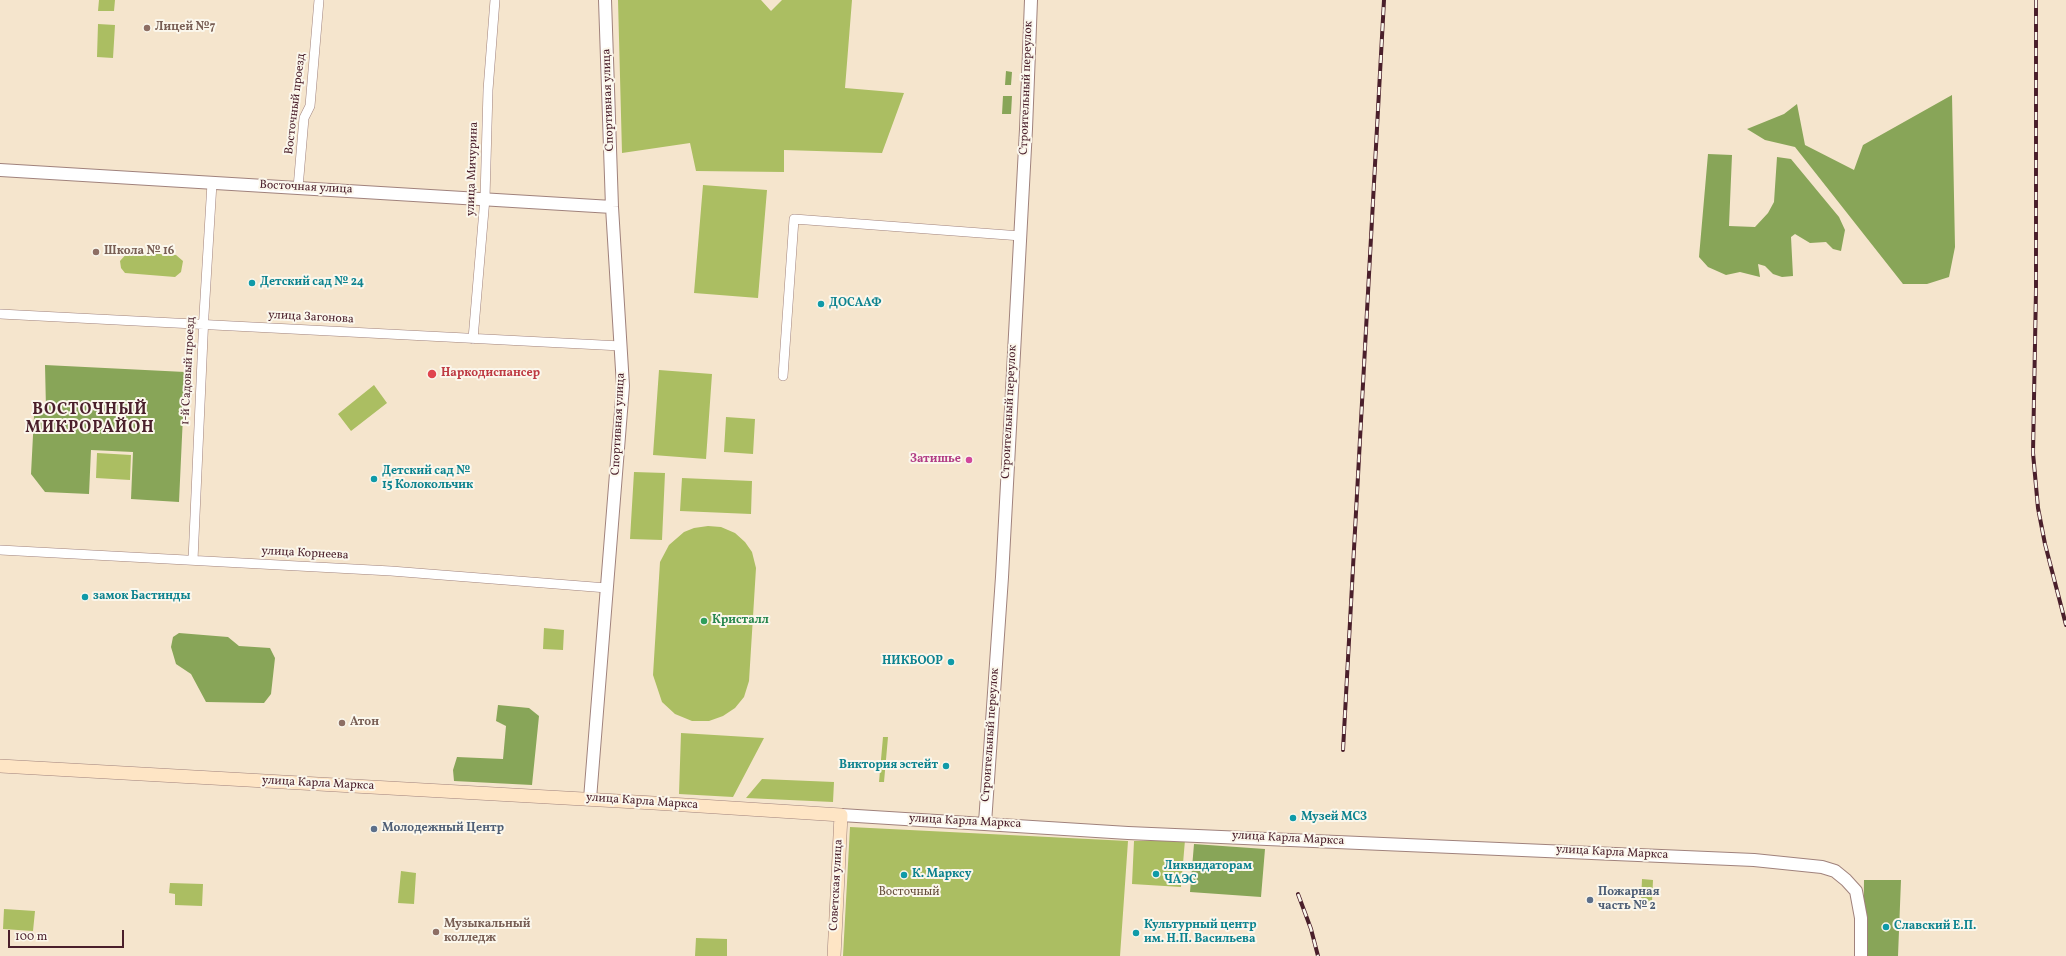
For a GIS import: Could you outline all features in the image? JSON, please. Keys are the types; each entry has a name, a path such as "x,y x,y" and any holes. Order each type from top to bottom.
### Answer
{"main road":[{"name":"улица Карла Маркса","path":"0,766 590,799 841,815"},
{"name":"Советская улица","path":"834,956 841,815"}],"street":[{"name":"Восточный проезд","path":"298,188 304,118 310,106 319,0"},
{"name":"улица Мичурина","path":"473,339 485,198 488,90 495,0"},
{"name":"Спортивная улица","path":"590,799 622,401 621,346 612,207 605,0"},
{"name":"Строительный переулок","path":"985,823 1002,577 1021,236 1031,0"},
{"name":"Восточная улица","path":"0,170 485,198 612,207"},
{"name":"1-й Садовый проезд","path":"193,560 203,324 212,183"},
{"path":"783,376 794,219 1021,236"},
{"name":"улица Загонова","path":"0,314 621,346"},
{"name":"улица Корнеева","path":"0,550 391,571 607,588"},
{"name":"улица Карла Маркса","path":"841,815 1128,833 1746,860 1822,867 1835,871 1856,891 1861,918 1861,956"}],"green space":[{"path":"99,0 115,0 114,11 98,11"},
{"path":"618,0 761,0 771,11 782,0 852,0 845,88 904,93 882,153 784,150 784,172 696,171 690,143 622,153"},
{"path":"98,24 115,25 113,58 97,57"},
{"path":"1006,71 1012,72 1011,85 1005,85"},
{"path":"1952,95 1955,247 1949,277 1927,284 1903,284 1795,147 1765,140 1747,129 1784,114 1797,104 1805,145 1854,170 1863,145"},
{"path":"1003,96 1012,96 1011,114 1002,114"},
{"path":"1708,154 1732,155 1729,226 1755,227 1768,213 1774,202 1777,157 1791,159 1839,217 1845,230 1841,251 1833,249 1826,242 1810,243 1795,234 1791,237 1793,276 1782,277 1773,274 1765,266 1758,264 1760,277 1740,272 1726,275 1708,267 1699,257"},
{"path":"703,185 767,190 758,298 694,293"},
{"path":"128,252 176,255 183,261 181,272 175,277 125,273 121,268 120,261"},
{"path":"45,365 185,372 179,502 131,499 133,452 91,450 89,494 45,492 31,474 34,416 46,409"},
{"path":"659,370 712,374 706,459 653,455"},
{"path":"374,385 387,403 351,431 338,414"},
{"path":"726,417 755,419 753,454 724,452"},
{"path":"97,453 131,455 130,480 96,478"},
{"path":"634,472 665,473 662,540 630,539"},
{"path":"682,478 752,481 751,514 680,511"},
{"name":"Кристалл","path":"708,526 721,527 735,533 745,542 752,552 756,568 749,681 744,697 735,708 723,716 709,721 692,721 675,714 662,702 653,675 660,562 669,545 684,532 694,528"},
{"path":"544,628 564,630 563,650 543,649"},
{"path":"179,633 228,637 239,646 270,648 275,658 271,694 264,703 206,702 191,674 176,664 171,647 173,637"},
{"path":"498,705 529,708 539,716 532,785 454,781 453,770 457,757 503,759 506,726 496,721"},
{"path":"681,733 764,738 733,797 679,794"},
{"path":"883,737 888,737 884,782 879,782"},
{"path":"762,779 834,782 833,802 746,798"},
{"name":"Восточный","path":"850,827 1128,841 1120,956 843,956"},
{"path":"1185,840 1181,887 1132,884 1134,841"},
{"path":"1194,844 1265,849 1261,897 1190,892"},
{"path":"401,871 416,873 414,904 398,903"},
{"path":"1642,879 1653,880 1652,902 1641,902"},
{"path":"1864,880 1901,880 1898,956 1863,956"},
{"path":"170,883 203,884 202,906 175,905 175,894 169,893"},
{"path":"4,909 35,911 33,931 3,929"},
{"path":"696,938 727,939 727,956 695,956"}],"railway":[{"path":"1343,750 1384,0"},
{"path":"2036,0 2036,289 2033,453 2038,508 2045,544 2066,625"},
{"path":"1298,894 1311,929 1318,956"}],"place":[{"name":"Лицей №7","path":"147,28"},
{"name":"Школа № 16","path":"96,252"},
{"name":"Детский сад № 24","path":"252,283"},
{"name":"ДОСААФ","path":"821,304"},
{"name":"Наркодиспансер","path":"432,374"},
{"name":"Затишье","path":"969,460"},
{"name":"Детский сад № 15 Колокольчик","path":"374,479"},
{"name":"замок Бастинды","path":"85,597"},
{"name":"Кристалл","path":"704,621"},
{"name":"НИКБООР","path":"951,662"},
{"name":"Атон","path":"342,723"},
{"name":"Виктория эстейт","path":"946,766"},
{"name":"Музей МСЗ","path":"1293,818"},
{"name":"Молодежный Центр","path":"374,829"},
{"name":"Ликвидаторам ЧАЭС","path":"1156,874"},
{"name":"К. Марксу","path":"904,875"},
{"name":"Пожарная часть № 2","path":"1590,900"},
{"name":"Славский Е.П.","path":"1886,927"},
{"name":"Музыкальный колледж","path":"436,932"},
{"name":"Культурный центр им. Н.П. Васильева","path":"1136,933"}],"district":[{"name":"ВОСТОЧНЫЙ МИКРОРАЙОН","path":"90,420"}]}
